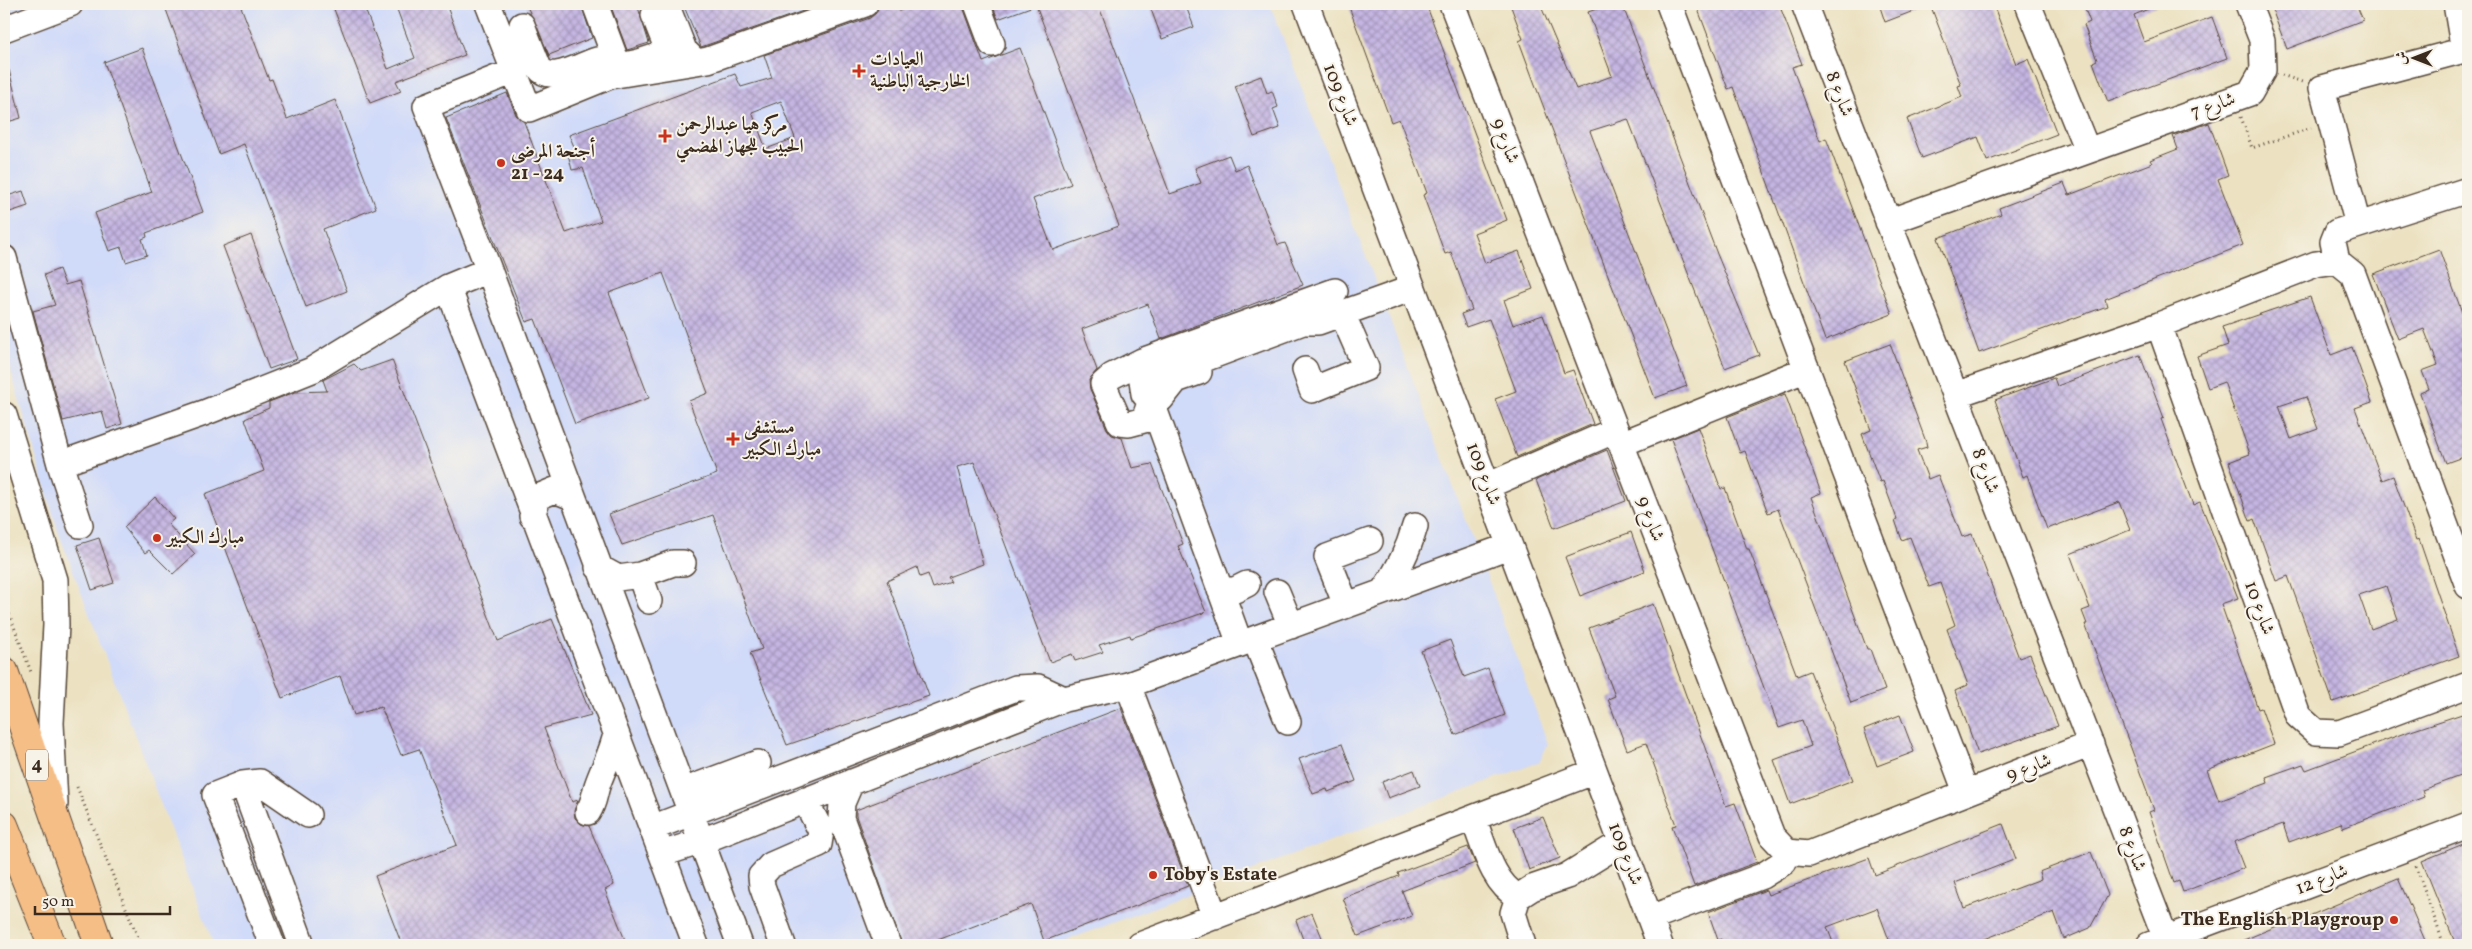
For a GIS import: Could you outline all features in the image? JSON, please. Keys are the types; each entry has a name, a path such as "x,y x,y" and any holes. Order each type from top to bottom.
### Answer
{"highway":[{"name":"4","path":"4,671 99,945"},
{"path":"4,825 52,945"},
{"path":"4,839 37,945"},
{"path":"70,859 111,945"}],"street":[{"path":"4,29 70,4"},
{"path":"488,4 529,109 610,76 708,60 866,4"},
{"path":"595,4 617,63"},
{"path":"522,25 540,68 548,75 598,60 608,59 626,64 657,56 664,50 665,43 650,4"},
{"path":"666,4 684,50 696,62"},
{"path":"977,4 992,44"},
{"name":"شارع 109","path":"1306,4 1593,772 1622,842 1660,945"},
{"name":"شارع 9","path":"1452,4 1772,836 1786,852 1809,854 2091,744"},
{"path":"1669,4 1966,792"},
{"name":"شارع 8","path":"1804,4 2091,744 2157,942"},
{"path":"2028,4 2087,150"},
{"path":"2248,4 2262,40 2263,70"},
{"path":"2358,226 2322,88 2466,50 2456,4"},
{"name":"شارع 7","path":"1888,222 2250,93 2263,70"},
{"path":"514,71 426,106 490,270 598,568 740,945"},
{"path":"2468,190 2337,232 2332,242 2337,261 2353,274 2468,586"},
{"path":"4,258 60,464 80,525"},
{"path":"1956,395 2159,325 2316,264 2337,261"},
{"path":"60,464 204,413 312,370 367,334 448,287 490,270"},
{"path":"448,287 532,516 696,945"},
{"path":"1151,400 1144,420 1129,424 1120,423 1103,384 1112,376 1142,361 1338,302 1413,288"},
{"path":"1288,722 1248,641 1220,590 1151,400 1144,394 1142,380 1146,373 1172,371 1303,322 1318,322 1338,302"},
{"path":"1338,302 1368,375"},
{"name":"شارع 10","path":"2159,325 2298,716 2316,732 2339,733 2468,685"},
{"path":"1487,486 1807,369"},
{"path":"1305,370 1312,390 1368,375"},
{"path":"1317,402 1368,375"},
{"path":"4,415 55,580 56,625 51,723 55,816"},
{"path":"532,516 538,497 555,490 572,497"},
{"path":"1383,591 1399,570 1408,551 1415,526"},
{"path":"1346,605 1327,558 1370,542"},
{"path":"662,854 702,841 1064,700 1128,685 1509,546"},
{"path":"598,568 618,578 640,575 673,563 683,563"},
{"path":"640,575 649,601"},
{"path":"1220,590 1236,590 1248,584"},
{"path":"1277,592 1291,626"},
{"path":"1128,685 1215,916"},
{"path":"687,802 883,740 1024,686 1038,687 1064,700"},
{"path":"588,812 596,800 597,788 612,750 616,734"},
{"path":"883,740 890,767"},
{"path":"652,828 687,802 758,763"},
{"path":"1140,945 1593,772"},
{"path":"597,788 609,781 620,780 630,782 637,789"},
{"path":"272,945 216,795 243,784 260,782 308,816"},
{"path":"851,782 842,803 841,818 888,945"},
{"path":"243,784 302,945"},
{"path":"784,945 762,886 761,876 771,864 819,844 821,832 805,800"},
{"path":"1473,818 1499,882 1508,892 1518,897"},
{"name":"شارع 12","path":"2157,942 2468,825"},
{"path":"1523,945 1512,913 1518,897 1532,888 1567,876 1622,842"},
{"path":"1650,918 1762,876 1784,862 1786,852"}],"path":[{"path":"2263,70 2322,88"},
{"path":"2235,98 2252,148 2331,122"},
{"path":"2409,847 2444,945"}],"shaded area":[{"name":"مستشفى مبارك الكبير","path":"23,4 1270,4 1480,557 1548,744 1539,762 1054,945 214,945 58,531 4,348 4,11"}],"building":[{"path":"164,4 240,4 269,80 272,79 287,119 335,100 376,208 323,229 347,291 306,307 244,144 219,154"},
{"path":"332,4 363,4 388,69 415,58 395,4 446,4 465,55 396,81 401,91 370,103"},
{"path":"526,4 581,4 592,38 549,55"},
{"path":"610,4 637,4 649,43 627,50"},
{"path":"683,4 823,4 701,47"},
{"path":"879,4 897,4 899,11 918,4 962,4 983,62 1020,48 1071,184 1033,199 1053,250 1119,226 1036,5 998,19 992,4 1098,4 1170,194 1201,183 1195,168 1229,155 1235,170 1247,165 1278,245 1285,243 1303,285 1161,339 1148,304 1082,329 1097,370 1089,380 1090,389 1107,429 1112,435 1122,438 1132,468 1152,464 1183,544 1178,546 1206,612 1131,638 1130,635 1099,645 1103,652 1075,661 1072,654 1050,662 974,462 957,467 983,564 948,577 951,582 933,588 928,574 920,577 917,567 887,581 929,696 787,745 750,653 762,649 713,515 622,545 609,514 717,474 689,401 708,393 663,273 609,293 649,398 575,424 535,319 526,322 446,118 507,93 516,115 524,122 566,233 601,221 583,168 572,170 568,154 576,151 569,135 735,74 741,87 772,78 764,55 870,18 876,13","holes":["781,101 795,138 766,149 752,112"]},
{"path":"1149,4 1185,4 1194,27 1162,39"},
{"path":"1348,4 1426,4 1507,220 1474,233 1485,263 1519,251 1533,289 1504,300 1513,325 1543,315 1564,373 1573,370 1593,424 1517,457 1495,399 1516,391 1489,319 1466,327 1461,314 1472,310 1451,252 1445,254 1423,195 1427,193 1399,119 1391,122"},
{"path":"1510,4 1540,4 1576,89 1612,76 1588,12 1611,4 1622,4 1717,254 1759,355 1725,368 1628,119 1590,131 1687,386 1655,398 1519,41 1523,39"},
{"path":"1696,4 1779,4 1802,64 1792,67 1820,141 1826,138 1892,314 1825,340 1733,87 1728,89"},
{"path":"1879,4 1928,4 1929,5 1885,22"},
{"path":"1930,4 1993,4 2016,64 2028,59 2057,134 1987,161 1978,137 1922,158 1907,119 1962,97 1958,86 1961,85"},
{"path":"2083,4 2160,4 2134,15 2144,42 2212,17 2227,58 2108,102 2093,62 2097,60 2084,25 2090,22"},
{"path":"2270,4 2356,4 2363,20 2287,49"},
{"path":"142,48 203,212 146,233 147,237 142,239 147,255 126,262 121,247 109,251 95,213 152,192 104,62"},
{"path":"9,70 21,118 4,123 4,71"},
{"path":"1261,76 1267,93 1272,91 1278,107 1273,109 1280,128 1254,137 1235,86"},
{"path":"2209,123 2228,175 2218,179 2243,245 2105,299 2107,306 1979,353 1938,238 2001,214 1999,208 2064,183 2069,195 2152,163 2150,160 2178,149 2173,136"},
{"path":"23,191 28,206 7,213 4,197"},
{"path":"251,235 297,359 269,369 223,246"},
{"path":"2439,249 2468,329 2468,455 2446,463 2420,393 2429,389 2422,371 2438,365 2424,329 2398,339 2373,274"},
{"path":"59,269 65,285 79,281 122,424 107,429 102,411 63,421 33,311 55,305 44,275"},
{"path":"2310,297 2331,355 2352,347 2372,402 2355,408 2382,480 2393,476 2416,540 2419,539 2459,656 2333,702 2288,576 2276,581 2254,519 2250,521 2229,462 2250,454 2224,382 2208,388 2197,356 2228,345 2222,327","holes":["2306,397 2318,429 2291,439 2279,406","2386,586 2398,619 2371,629 2359,595"]},
{"path":"1890,344 1926,442 1927,447 1917,450 1928,479 1938,475 1962,537 1972,534 2019,658 2030,654 2058,726 1978,754 1955,691 1968,685 1947,629 1955,625 1940,583 1929,587 1910,537 1902,540 1895,520 1897,519 1883,481 1880,482 1862,434 1871,430 1845,361"},
{"path":"2140,355 2164,418 2161,419 2193,505 2200,502 2238,598 2221,604 2258,709 2261,708 2274,744 2207,770 2219,801 2268,783 2266,777 2303,764 2306,770 2402,734 2468,712 2468,773 2422,790 2424,797 2343,828 2341,823 2289,842 2283,824 2234,842 2244,868 2183,892 2179,881 2174,883 2149,812 2154,810 2085,624 2087,624 2082,611 2090,608 2070,554 2130,530 2119,502 2047,529 2027,475 2023,477 1995,400 2054,378 2057,386"},
{"path":"392,360 498,641 552,619 591,715 544,728 572,802 578,800 574,811 575,818 581,824 589,826 614,885 605,890 627,945 402,945 375,876 457,845 419,749 401,755 381,707 354,715 340,676 282,698 205,494 264,471 245,419 269,408 269,402 295,392 327,391 323,380 354,364 361,371"},
{"path":"1785,394 1821,493 1811,497 1867,649 1870,649 1885,690 1851,703 1778,509 1768,513 1745,451 1740,453 1727,417"},
{"path":"1698,428 1721,489 1725,488 1797,676 1810,671 1853,780 1790,804 1774,760 1811,746 1802,720 1779,728 1671,439"},
{"path":"1607,450 1626,501 1554,528 1536,480"},
{"name":"مبارك الكبير","path":"155,497 174,519 168,524 195,554 173,574 149,550 145,553 124,527"},
{"path":"1631,532 1645,571 1580,596 1565,557"},
{"path":"99,538 114,583 92,590 77,545"},
{"path":"1653,604 1726,806 1735,803 1757,862 1694,886 1672,826 1676,825 1646,743 1627,750 1608,699 1615,696 1589,628"},
{"path":"1450,640 1464,677 1488,668 1505,715 1455,735 1421,651"},
{"path":"1121,708 1188,886 1044,941 1031,904 925,945 902,945 856,816 856,810"},
{"path":"1900,715 1914,752 1877,766 1864,729"},
{"path":"1342,744 1356,781 1328,792 1327,789 1313,794 1299,759"},
{"path":"1414,770 1420,786 1388,798 1382,782"},
{"path":"1543,817 1560,858 1529,870 1514,828"},
{"path":"2003,824 2016,859 1955,883 1964,908 2041,879 2039,872 2091,852 2108,895 2090,928 2064,939 2054,912 1977,942 1979,945 1891,945 1877,908 1827,927 1834,945 1724,945 1721,939 1718,940 1708,912 1766,890 1768,895 1869,858 1875,875"},
{"path":"2468,842 2468,945 2456,945 2422,861"},
{"path":"1468,847 1475,863 1402,891 1412,916 1358,936 1343,898 1399,876 1398,873"},
{"path":"2398,878 2427,945 2232,945 2294,919 2295,922"},
{"path":"1312,913 1325,945 1305,945 1296,920"}],"place":[{"name":"العيادات الخارجية الباطنية","path":"859,71"},
{"name":"مركز هيا عبدالرحمن الحبيب للجهاز الهضمي","path":"665,136"},
{"name":"أجنحة المرضى 21 - 24","path":"501,163"},
{"name":"مستشفى مبارك الكبير","path":"733,439"},
{"name":"مبارك الكبير","path":"157,538"},
{"name":"Toby's Estate","path":"1153,875"},
{"name":"The English Playgroup","path":"2394,920"}]}
